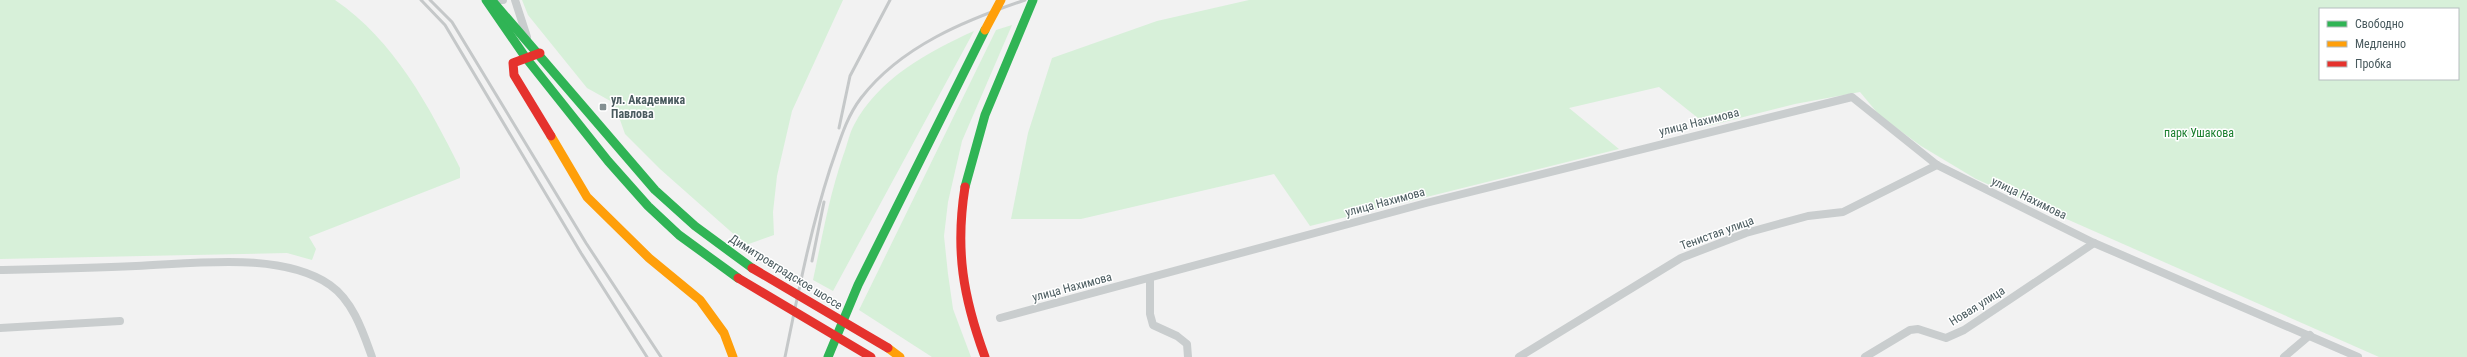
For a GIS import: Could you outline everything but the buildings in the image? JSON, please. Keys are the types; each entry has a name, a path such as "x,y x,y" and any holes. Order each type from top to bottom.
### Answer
{"main road":[{"path":"486,0 526,58 608,161 648,206 679,235 738,278 871,357"},
{"name":"Димитровградское шоссе","path":"491,0 527,37 644,179 701,231 752,268 888,348 900,357"},
{"path":"828,357 858,285 1000,0"},
{"path":"985,357 968,312 961,279 958,246 961,208 971,160 990,101 1033,0"},
{"path":"540,53 513,63 514,75 580,187 600,213 700,300 724,334 733,357"}],"street":[{"path":"495,0 504,0"},
{"path":"515,0 527,37"},
{"name":"улица Нахимова","path":"1000,318 1150,279 1426,203 1852,97 1937,165 2094,243 2358,357"},
{"name":"Тенистая улица","path":"1519,357 1681,258 1754,231 1808,216 1843,212 1937,165"},
{"name":"Новая улица","path":"1865,357 1910,330 1918,329 1946,338 1964,330 2094,243"},
{"path":"0,270 228,263 278,266 318,279 329,285 349,303 357,315 372,357"},
{"path":"1150,279 1150,314 1153,325 1177,336 1188,344 1188,357"},
{"path":"0,328 120,321"},
{"path":"2284,357 2310,335"}],"green space":[{"path":"0,0 335,0 356,16 375,34 408,76 436,121 460,168 460,178 309,237 316,249 312,260 287,253 0,259"},
{"path":"522,0 843,0 792,111 777,176 773,212 774,235 746,245 660,169 625,134 614,103 587,88 528,15"},
{"name":"парк Ушакова","path":"1249,0 2467,0 2467,357 2379,357 1976,179 1921,146 1880,116 1860,92 1795,104 1708,126 1659,87 1569,108 1619,149 1310,226 1274,174 1081,219 1011,219 1028,133 1052,58 1157,21"},
{"path":"1012,25 962,141 948,202 944,236 953,309 971,357 932,357 859,310 996,30"},
{"path":"974,31 833,291 813,280 838,171 849,136 864,109 891,80 906,68 923,57"}],"railway":[{"path":"421,0 445,25 581,253 647,357"},
{"path":"430,0 452,22 586,243 661,357"},
{"path":"839,128 850,76 890,0"},
{"path":"785,357 816,216 843,132 855,106 877,80 915,49 980,16 1025,0"},
{"path":"812,261 824,202"}],"traffic: fast":[{"path":"486,0 526,58 608,161 648,206 679,235 738,278"},
{"path":"965,187 977,139 985,115 1033,0"},
{"path":"494,3 655,190 695,226 752,268"},
{"path":"828,357 858,285 985,30"}],"traffic: slow":[{"path":"985,30 1001,0"},
{"path":"551,136 587,197 649,258 700,300 724,333 733,357"},
{"path":"888,348 900,357"}],"traffic: jam":[{"path":"540,53 513,63 514,75 551,136"},
{"path":"965,187 961,210 960,232 962,274 970,314 985,357"},
{"path":"752,268 888,348"},
{"path":"738,278 871,357"}],"place":[{"name":"ул. Академика Павлова","path":"603,107"}]}
